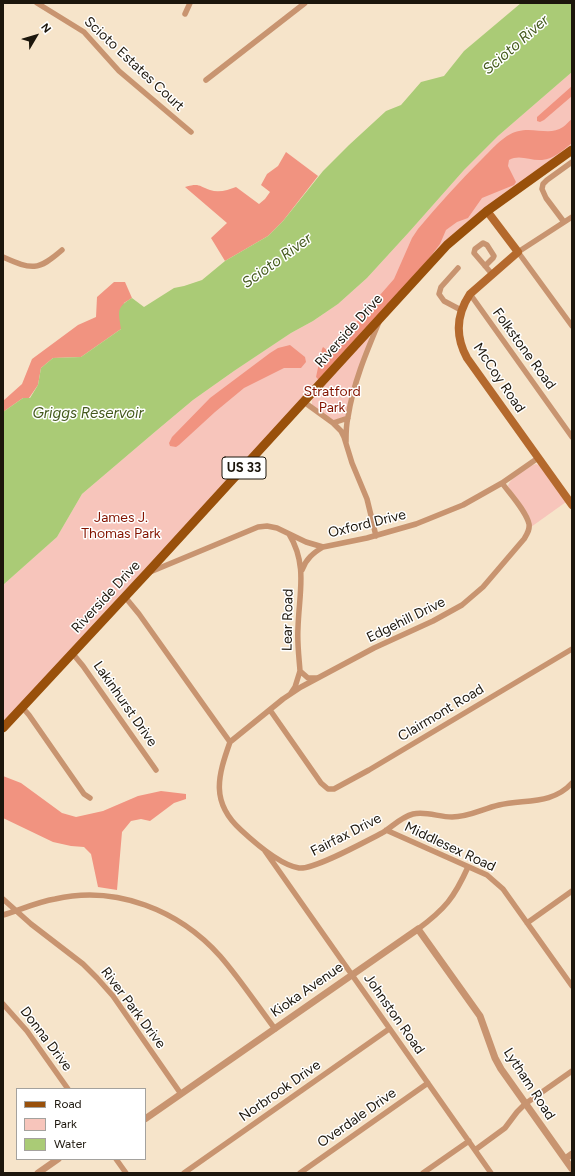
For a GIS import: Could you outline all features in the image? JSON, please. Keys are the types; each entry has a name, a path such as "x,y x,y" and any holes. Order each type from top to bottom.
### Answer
{"main road":[{"name":"Riverside Drive","path":"3,728 73,654 447,246 460,233 487,211 572,150"},
{"path":"487,211 518,252"},
{"name":"McCoy Road","path":"518,252 470,294 461,310 458,328 460,340 464,351 572,505"}],"street":[{"name":"Scioto Estates Court","path":"37,3 84,32 119,70 191,132"},
{"path":"185,14 190,3"},
{"path":"206,80 305,3"},
{"path":"564,222 546,198 542,189 547,180 572,162"},
{"path":"572,217 518,252 572,326"},
{"path":"3,257 26,266 35,266 49,262 62,250"},
{"path":"485,266 492,274"},
{"path":"458,268 441,287 439,294 444,301 461,310"},
{"name":"Folkstone Road","path":"470,294 572,437"},
{"path":"346,442 351,399 359,373 382,316"},
{"path":"304,402 333,423 341,431 367,499 376,536"},
{"path":"333,423 348,418"},
{"name":"Oxford Drive","path":"148,572 258,526 277,528 306,542 323,547 401,529 463,505 502,483 538,458"},
{"name":"Edgehill Drive","path":"230,742 290,695 317,678 374,648 452,611 483,586 515,551 528,533 529,525 527,518 502,483"},
{"name":"Lear Road","path":"289,534 298,552 302,570 298,630 300,671 296,687 290,695"},
{"name":"Lear Road","path":"302,570 305,562 311,555 323,547"},
{"path":"125,597 139,614 230,742"},
{"name":"Clairmont Road","path":"270,710 322,783 328,789 336,788 369,770 572,649"},
{"name":"Lakinhurst Drive","path":"73,654 156,770"},
{"name":"Lear Road","path":"300,671 308,678 317,678"},
{"path":"22,708 29,715 84,794 90,798"},
{"name":"Fairfax Drive","path":"230,742 220,774 219,794 231,820 263,848 288,864 299,868 306,868 343,852 386,830 412,814 426,813 450,817 461,817 504,804 540,801 558,794 572,783"},
{"name":"Middlesex Road","path":"386,830 487,875 495,881 503,889 572,986"},
{"name":"Johnston Road","path":"263,848 351,975 492,1173"},
{"name":"Kioka Avenue","path":"146,1118 431,919 450,900 468,867"},
{"path":"527,923 572,891"},
{"path":"3,915 55,898 84,895 122,898 159,910 182,923 206,942 220,956 275,1029"},
{"name":"River Park Drive","path":"3,899 15,911 83,964 97,978 113,996 181,1094"},
{"name":"Lytham Road","path":"418,929 480,1016 498,1064 572,1170"},
{"name":"Donna Drive","path":"3,1004 27,1031 67,1088"},
{"name":"Norbrook Drive","path":"184,1173 390,1029"},
{"path":"475,1150 505,1128 525,1104 572,1071"},
{"name":"Overdale Drive","path":"300,1173 428,1084"},
{"path":"423,1173 469,1141"},
{"path":"564,1159 572,1154"},
{"path":"38,1173 57,1160"},
{"path":"117,1160 126,1173"}],"green space":[{"name":"James J. Thomas Park","path":"572,72 572,149 473,222 3,728 3,585 57,537 82,494 156,431 193,400 234,371 338,304 367,278 464,170 498,136"},
{"name":"Stratford Park","path":"368,336 370,339 346,416 333,421 312,405 312,398"},
{"path":"536,464 539,465 566,502 531,527 508,486 512,479"}],"shaded area":[{"path":"572,86 572,96 544,120 540,122 537,121 537,117"},
{"path":"572,119 572,143 558,154 550,158 538,160 513,158 509,160 508,166 516,182 514,185 482,198 468,218 457,222 446,230 440,244 421,269 319,380 316,377 323,347 328,351 332,350 394,279 412,238 418,229 474,167 500,141 515,132 522,130 557,130"},
{"path":"286,152 318,176 283,221 268,236 225,261 211,238 227,223 185,187 196,185 210,190 220,191 236,187 259,204 270,192 261,185 267,174 278,166"},
{"path":"114,282 125,282 132,298 124,303 121,329 81,357 53,358 41,368 38,385 29,398 23,398 3,412 3,401 22,384 32,359 78,325 96,317 97,297"},
{"path":"290,345 305,357 306,362 301,368 284,368 244,388 179,445 176,447 170,446 169,443 172,437 210,398 270,353 278,348"},
{"path":"3,776 21,783 62,813 76,817 103,811 138,796 161,791 186,794 186,799 174,803 150,821 141,819 131,821 122,832 117,890 98,887 91,854 84,847 53,842 3,818"}],"water":[{"name":"Griggs Reservoir","path":"521,3 572,3 572,72 498,136 464,170 367,278 338,304 234,371 193,400 156,431 82,494 57,537 3,585 3,412 23,398 30,398 38,385 41,368 53,358 81,357 121,329 119,311 123,305 132,298 144,307 174,288 202,280 225,261 268,236 283,221 323,171 349,145 386,111 401,105 421,82 444,76 464,51"}],"water label":[{"name":"Scioto River","path":"516,45"},
{"name":"Scioto River","path":"277,261"}]}
